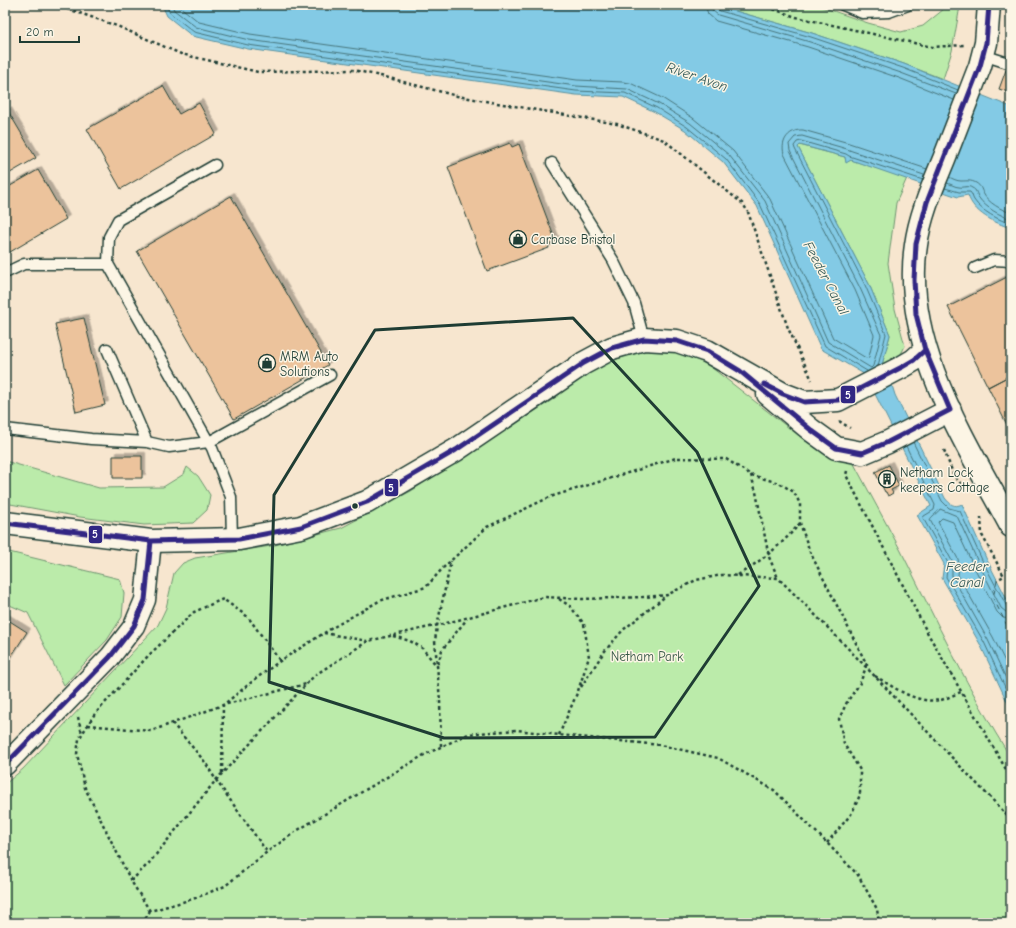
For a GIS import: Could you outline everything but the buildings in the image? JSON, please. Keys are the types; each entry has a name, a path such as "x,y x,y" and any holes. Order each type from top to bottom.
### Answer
{"street":[{"path":"989,5 985,49 974,82 926,202 916,244 914,280 916,314 926,350 936,417 970,450 1011,526"},
{"path":"5,523 151,542 239,539 302,527 367,502 456,450 584,363 612,348 644,339 677,341 707,351 783,394 804,402 838,400 902,367 914,360 926,350"},
{"path":"740,371 811,430 836,448 862,453 888,442 936,417"},
{"path":"5,765 110,657 134,626 145,600 151,542"}],"lane":[{"path":"843,5 862,13 889,12 908,5"},
{"path":"985,49 1011,64"},
{"path":"552,164 613,260 634,303 644,339"},
{"path":"215,165 118,220 109,237 108,264 209,442 231,497 232,539"},
{"path":"975,268 994,260 1011,261"},
{"path":"5,273 24,264 108,264"},
{"path":"107,349 147,442"},
{"path":"5,429 91,439 147,442 169,447 209,442 330,375"}],"path":[{"path":"50,5 71,10 117,26 181,54 258,72 353,70 457,96 617,124 664,140 743,204 748,212 788,328 812,380 825,392 828,401"},
{"path":"762,5 796,17 932,47 985,49"},
{"path":"936,417 954,476 965,488"},
{"path":"222,774 223,706 280,661 379,601 426,587 451,560 487,527 550,497 676,458 726,459 751,475 779,483 794,492 800,504 800,523 810,552 871,673 900,692 924,700 941,700 961,692"},
{"path":"751,475 769,555 778,578 822,620 1011,819"},
{"path":"846,475 927,632 1011,778"},
{"path":"979,511 982,517 982,535 1004,576 997,580"},
{"path":"738,575 769,555 788,538 800,523"},
{"path":"442,746 435,641 451,560"},
{"path":"578,691 604,652 623,630 667,596 696,580 722,575 778,578"},
{"path":"131,881 150,862 216,780 315,675 368,641 437,626 544,597 582,600 667,596"},
{"path":"557,598 570,606 584,624 589,657 578,691 559,735"},
{"path":"150,911 131,881 85,788 77,754 79,739 94,715 148,656 194,612 223,599 248,617 280,661"},
{"path":"437,667 442,650 468,618"},
{"path":"324,633 368,641"},
{"path":"392,636 422,648 437,667"},
{"path":"827,843 852,814 860,795 860,770 844,744 839,719 847,702 860,683 866,667"},
{"path":"88,725 151,731 223,706 307,684"},
{"path":"172,723 205,762 267,852"},
{"path":"142,923 150,911 193,899 225,886 267,852 312,822 424,755 468,734 517,730 660,745 718,758 774,790 827,843 858,875 876,909 879,923"}],"highlighted area":[{"path":"573,318 697,452 759,586 655,737 444,738 269,682 274,495 375,330"}],"green space":[{"path":"714,5 816,5 868,23 901,32 923,26 944,9 946,5 960,6 952,51 943,79 904,64 812,33"},
{"path":"799,145 845,157 846,162 851,160 907,178 896,203 888,263 895,309 905,346 900,356 882,365 890,335 869,284 798,147"},
{"name":"Netham Park","path":"641,351 673,351 707,364 803,439 826,455 853,462 901,551 967,682 1011,758 1011,923 5,923 5,784 23,769 158,625 166,608 174,573 183,563 195,558 271,546 341,528 411,491 552,400 596,366"},
{"path":"5,461 99,488 163,487 184,474 187,467 198,476 210,495 207,510 193,523 144,525 80,517 5,503"},
{"path":"5,551 120,579 124,593 122,617 107,640 64,685 28,613 5,603"}],"water":[{"path":"162,5 714,5 812,33 904,64 1011,107 1011,228 985,216 975,207 968,195 958,197 851,160 846,163 845,157 800,145 798,147 869,284 890,335 882,365 890,379 895,395 945,498 952,505 957,506 962,504 986,558 1011,607 1011,710 980,644 942,578 944,564 917,515 931,506 869,382 864,374 821,349 757,206 723,162 685,130 655,112 623,97 576,95 248,49 192,36 167,16"}],"ferry route":[{"path":"997,580 993,598 1011,633"}],"transit line":[{"name":"5","path":"151,541 239,539 301,527 367,502 456,450 584,363 612,348 644,339 677,341 707,351 740,371 811,430 836,448 862,453 888,442 950,410 925,350 916,314 914,280 916,244 927,202 980,66 986,43 989,5"},
{"name":"5","path":"764,384 783,394 804,402 838,400 902,367 914,360 925,350"},
{"name":"5","path":"5,523 151,541 186,540"},
{"name":"5","path":"5,765 110,657 134,626 145,600 151,541"}],"place":[{"name":"Carbase Bristol","path":"518,239"},
{"name":"MRM Auto Solutions","path":"267,363"},
{"name":"Netham Lock keepers Cottage","path":"887,479"}],"water label":[{"name":"River Avon","path":"697,77"},
{"name":"Feeder Canal","path":"826,278"},
{"name":"Feeder Canal","path":"967,574"}]}
